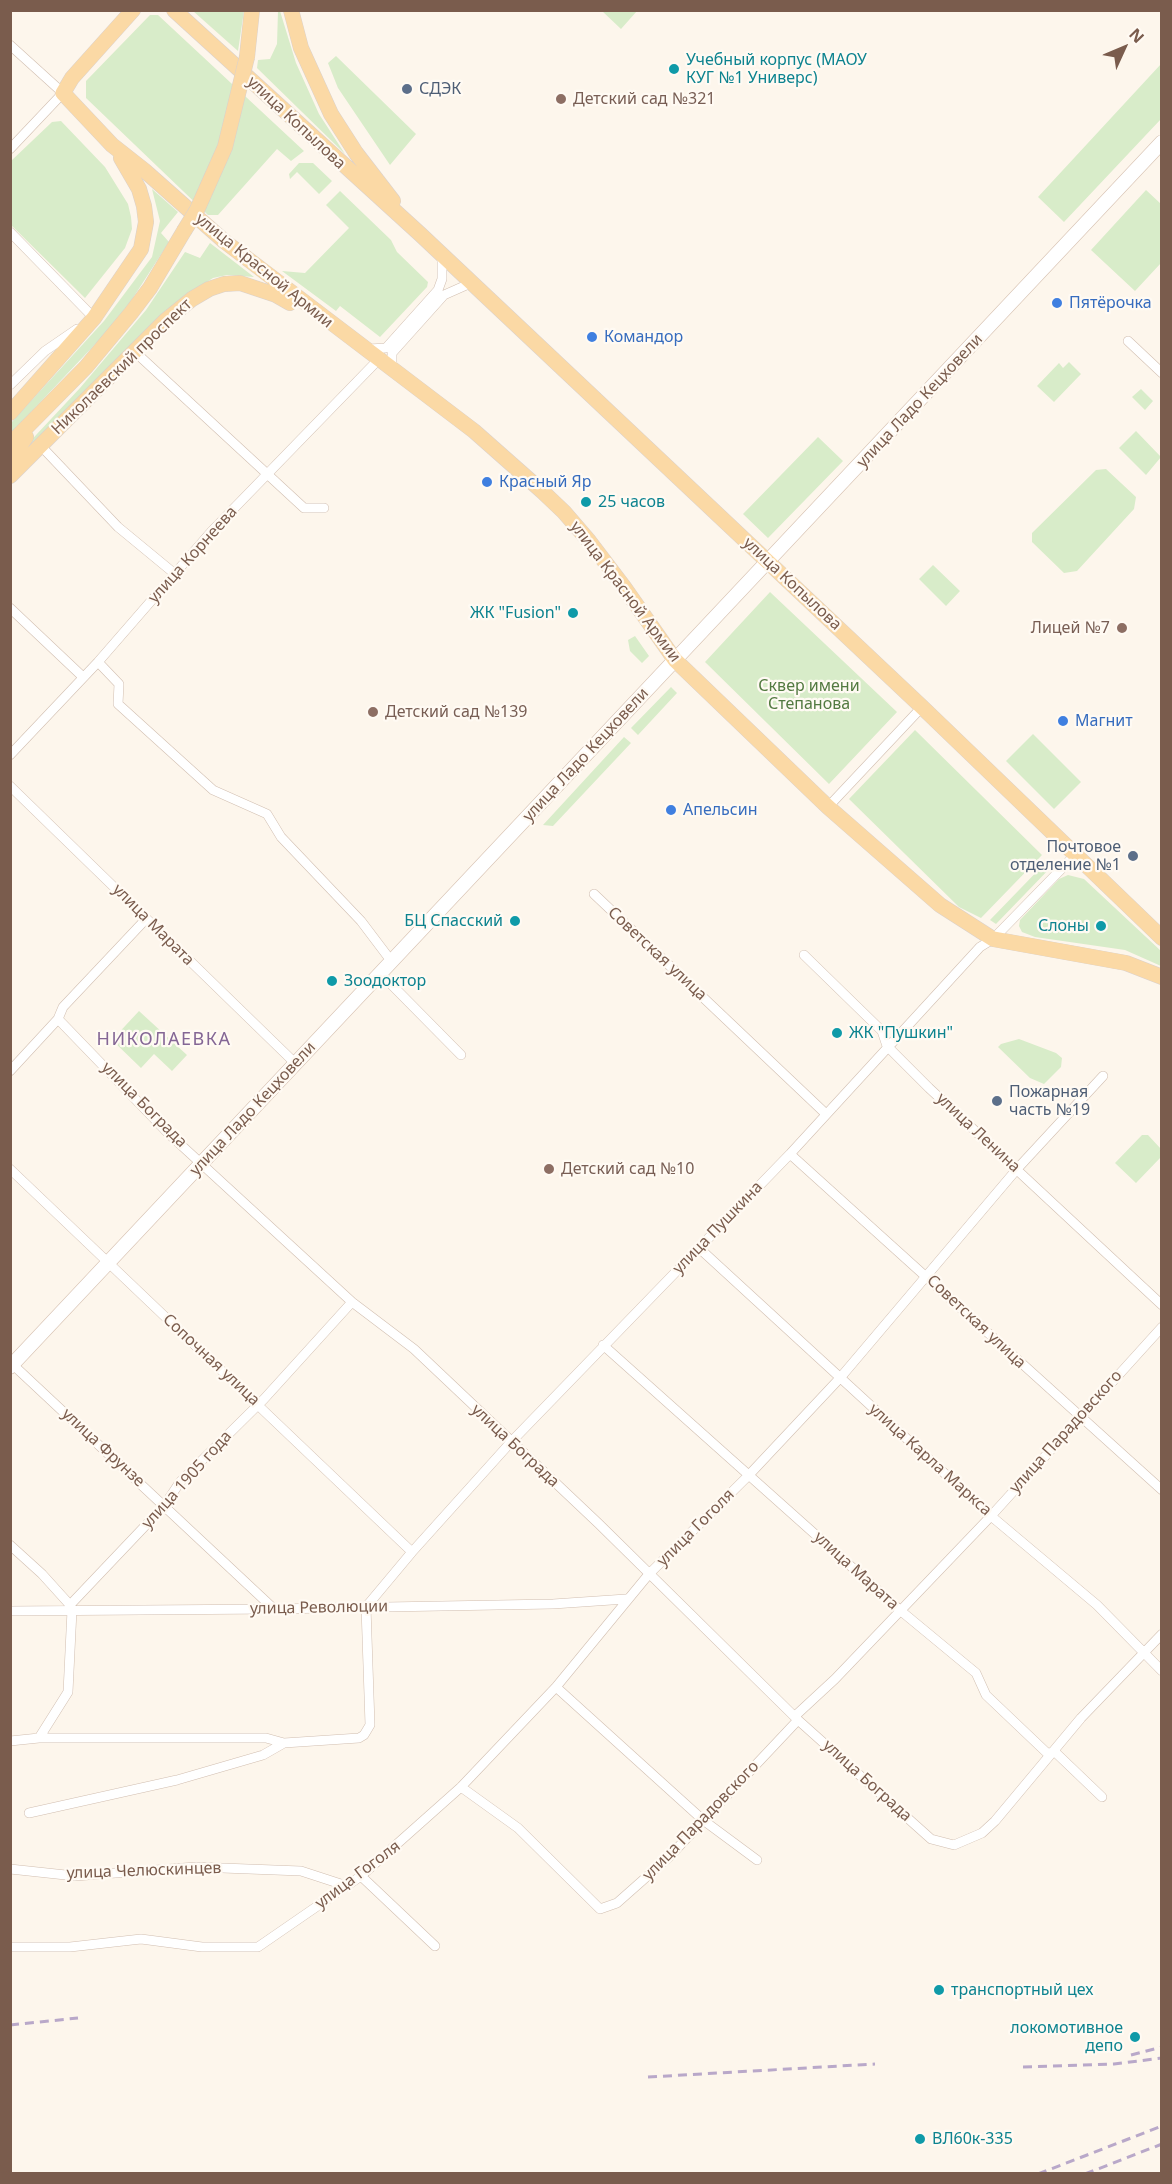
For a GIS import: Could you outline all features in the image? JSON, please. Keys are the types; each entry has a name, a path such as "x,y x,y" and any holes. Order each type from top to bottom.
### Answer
{"main road":[{"path":"63,93 72,78 133,10"},
{"name":"улица Копылова","path":"174,10 420,234 922,707 1161,938"},
{"name":"Николаевский проспект","path":"10,444 86,367 131,313 150,288 184,231 225,147 247,57 252,10"},
{"name":"улица Копылова","path":"291,10 302,48 331,114 356,153 420,234"},
{"name":"улица Красной Армии","path":"63,93 112,146 145,171 224,241 342,334 474,431 564,512 624,587 675,660 828,807 940,905 993,939 1126,963 1161,976"},
{"name":"улица Ладо Кецховели","path":"11,1364 769,563 1161,142"},
{"path":"10,413 94,318 132,265 145,236 145,214 139,189 112,146"},
{"name":"Николаевский проспект","path":"10,476 134,351 192,299 209,288 240,283 276,295 342,334"},
{"path":"10,460 37,419"}],"street":[{"name":"улица Красной Армии","path":"10,45 63,93"},
{"path":"10,149 63,93"},
{"path":"10,232 94,318 45,351 10,385"},
{"path":"363,348 379,350 386,348 438,290 442,279 442,255"},
{"path":"392,369 392,353 444,295 471,283"},
{"path":"1128,341 1161,373"},
{"path":"134,351 266,476 304,508 324,508"},
{"name":"улица Корнеева","path":"10,755 98,662 175,574 266,476 379,359"},
{"path":"40,445 118,527 175,574"},
{"path":"10,608 83,677"},
{"path":"98,662 119,684 118,704 213,790 267,814 281,837 361,921 392,962"},
{"path":"828,807 922,707"},
{"name":"улица Марата","path":"10,786 296,1064"},
{"name":"улица Пушкина","path":"366,1607 510,1442 790,1154 887,1046 961,971 980,947 993,939 1075,855"},
{"name":"Советская улица","path":"594,894 826,1113"},
{"path":"10,1071 57,1019 63,1007 146,920"},
{"name":"улица Ленина","path":"804,955 882,1031 887,1046 1161,1305"},
{"path":"381,974 461,1055"},
{"name":"улица Бограда","path":"57,1019 93,1053 139,1105 352,1302 414,1349 796,1718 931,1839 954,1845 982,1833 1055,1752"},
{"name":"улица Гоголя","path":"10,1947 70,1947 141,1939 202,1947 258,1947 361,1876 461,1787 556,1687 649,1574 748,1476 840,1378 1017,1169 1103,1076"},
{"name":"Советская улица","path":"790,1154 1161,1490"},
{"name":"Сопочная улица","path":"10,1169 412,1552"},
{"name":"улица Карла Маркса","path":"699,1248 991,1516 1097,1605 1161,1671"},
{"name":"улица 1905 года","path":"71,1607 164,1506 180,1482 258,1404 352,1302"},
{"name":"улица Парадовского","path":"461,1787 518,1828 596,1907 600,1909 617,1903 669,1857 796,1718 991,1516 1161,1327"},
{"name":"улица Марата","path":"603,1345 901,1611 976,1673 986,1695 1047,1753 1055,1752 1102,1797"},
{"name":"улица Фрунзе","path":"11,1364 274,1609"},
{"path":"10,1545 71,1607 68,1692 39,1738"},
{"name":"улица Революции","path":"10,1611 71,1607 274,1609 553,1604 627,1599"},
{"path":"10,1741 39,1738 266,1738 284,1743 359,1738 368,1731 370,1725 366,1607"},
{"path":"1055,1752 1081,1718 1161,1634"},
{"path":"556,1687 703,1820 757,1860"},
{"path":"29,1813 177,1780 263,1755 284,1743"},
{"name":"улица Челюскинцев","path":"10,1869 75,1876 196,1867 301,1871 347,1886"},
{"path":"361,1876 435,1946"}],"green space":[{"path":"193,11 244,11 238,51"},
{"path":"278,11 280,11 296,63 319,114 345,154 257,68 258,60 270,59 277,44"},
{"path":"602,11 637,11 621,29"},
{"path":"150,15 158,15 304,151 291,161 277,149 218,215 208,215 86,98 86,81"},
{"path":"336,56 416,134 390,165 338,88 328,63"},
{"path":"1161,64 1161,119 1064,222 1038,197"},
{"path":"61,121 105,167 128,204 131,217 132,229 125,248 85,298 11,225 11,161 52,122"},
{"path":"299,163 313,163 332,181 319,194 297,172 290,179 289,174"},
{"path":"152,189 178,212 161,233 169,242 120,318 11,433 10,424 104,321 152,257 160,221"},
{"path":"1146,190 1161,204 1161,263 1135,291 1091,250"},
{"path":"340,191 391,240 397,252 428,282 427,287 380,337 340,306 336,311 282,271 305,273 349,228 326,205"},
{"path":"210,243 254,277 227,275 213,278 174,304 13,465 22,450 80,388 146,310 185,252 200,258"},
{"path":"1069,362 1081,374 1054,402 1037,386 1059,363 1063,368"},
{"path":"1141,389 1153,401 1145,410 1132,397"},
{"path":"1136,431 1161,457 1146,475 1119,448"},
{"path":"818,437 843,461 768,538 743,514"},
{"path":"1106,469 1136,497 1134,509 1077,571 1064,573 1032,542 1032,533 1096,470"},
{"path":"933,565 960,591 946,606 919,579"},
{"name":"Сквер имени Степанова","path":"770,592 897,712 829,784 705,662"},
{"path":"635,636 649,656 642,663 630,651 628,640"},
{"path":"671,687 677,693 638,735 631,728"},
{"path":"915,730 1042,855 981,918 959,907 849,799"},
{"path":"1033,734 1081,782 1054,809 1006,761"},
{"path":"624,737 631,743 553,826 543,825"},
{"path":"1049,859 1054,864 996,924 990,920"},
{"path":"1068,875 1084,879 1161,951 1161,966 1125,950 1035,937 1022,932 1019,926 1020,920 1059,879"},
{"path":"139,1011 187,1055 172,1071 154,1054 141,1068 112,1040"},
{"path":"1019,1039 1056,1053 1062,1058 1061,1067 1044,1084 1030,1078 998,1047"},
{"path":"1142,1135 1148,1135 1161,1149 1161,1157 1136,1183 1115,1163"}],"railway":[{"path":"10,2025 78,2018"},
{"path":"1131,2055 1162,2047"},
{"path":"1023,2067 1114,2064 1162,2058"},
{"path":"648,2077 875,2064"},
{"path":"1038,2174 1162,2126"},
{"path":"1085,2174 1162,2144"}],"place":[{"name":"Учебный корпус (МАОУ КУГ №1 Универс)","path":"674,69"},
{"name":"СДЭК","path":"407,89"},
{"name":"Детский сад №321","path":"561,99"},
{"name":"Пятёрочка","path":"1057,303"},
{"name":"Командор","path":"592,337"},
{"name":"Красный Яр","path":"487,482"},
{"name":"25 часов","path":"586,502"},
{"name":"ЖК \"Fusion\"","path":"573,613"},
{"name":"Лицей №7","path":"1122,628"},
{"name":"Детский сад №139","path":"373,712"},
{"name":"Магнит","path":"1063,721"},
{"name":"Апельсин","path":"671,810"},
{"name":"Почтовое отделение №1","path":"1133,856"},
{"name":"БЦ Спасский","path":"515,921"},
{"name":"Слоны","path":"1101,926"},
{"name":"Зоодоктор","path":"332,981"},
{"name":"ЖК \"Пушкин\"","path":"837,1033"},
{"name":"Пожарная часть №19","path":"997,1101"},
{"name":"Детский сад №10","path":"549,1169"},
{"name":"транспортный цех","path":"939,1990"},
{"name":"локомотивное депо","path":"1135,2037"},
{"name":"ВЛ60к-335","path":"920,2139"}],"district":[{"name":"НИКОЛАЕВКА","path":"164,1040"}]}
